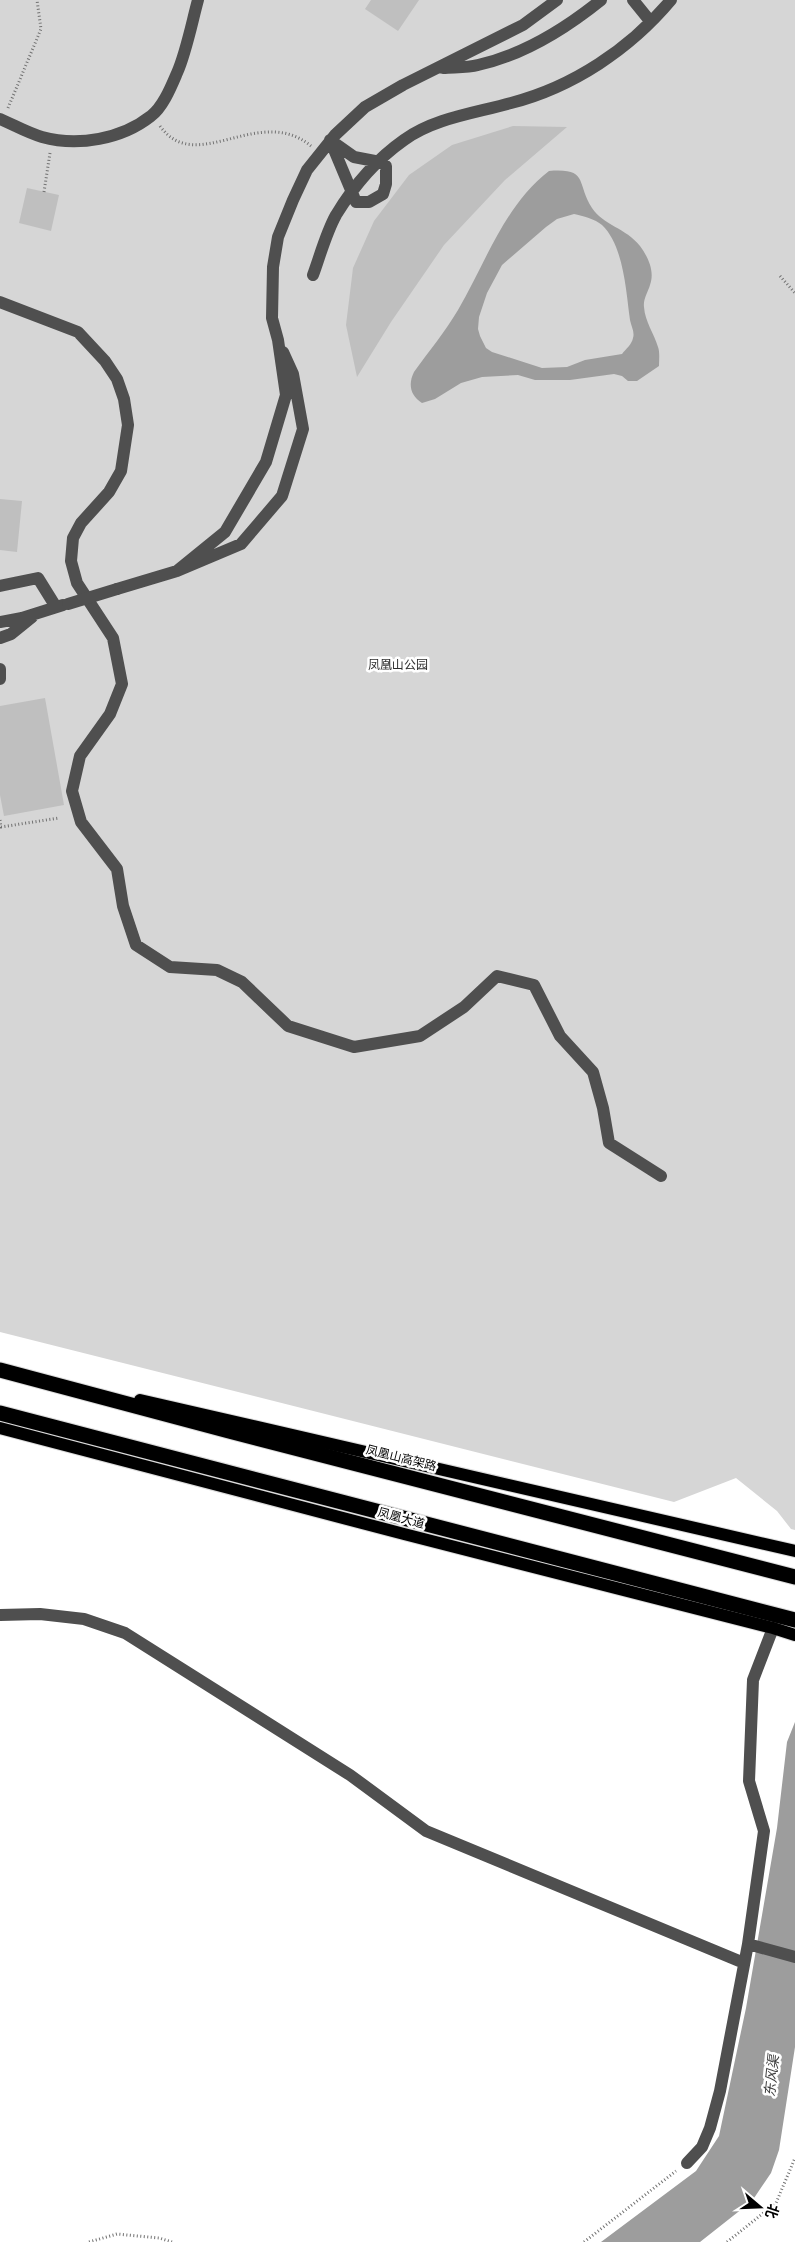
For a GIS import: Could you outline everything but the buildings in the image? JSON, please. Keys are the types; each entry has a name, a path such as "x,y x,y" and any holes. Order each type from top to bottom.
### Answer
{"highway":[{"name":"凤凰山高架路","path":"0,1368 238,1434 795,1577"},
{"path":"0,1414 795,1620"}],"main road":[{"path":"0,1368 795,1551"},
{"name":"凤凰大道","path":"0,1428 795,1635"}],"street":[{"path":"1,120 41,137 73,143 124,132 152,115 166,95 178,71 198,0"},
{"path":"177,571 225,532 266,462 286,395 278,340 272,318 273,267 278,237 307,170 330,140 365,107 403,84 523,25 557,0"},
{"path":"438,68 477,66 513,54 546,38 578,19 601,0"},
{"path":"633,0 650,21"},
{"path":"313,275 336,216 359,182 405,139 433,126 548,91 583,74 617,52 671,0"},
{"path":"330,140 354,157 380,162 386,166 387,173 383,194 369,202 356,202 351,194 330,140"},
{"path":"0,302 78,332 105,361 117,379 124,399 128,424 121,471 109,492 81,522 73,538 71,561 77,583 113,638 122,684 110,714 80,756 72,791 81,822 117,869 123,906 136,945 170,966 218,970 242,982 288,1026 354,1047 420,1036 464,1007 497,976 534,985 560,1036 593,1072 604,1108 609,1143 661,1176"},
{"path":"0,622 36,614 177,571 241,544 282,496 303,429 293,374 278,340"},
{"path":"0,586 38,578 62,605"},
{"path":"0,638 11,634 36,614"},
{"path":"0,669 0,679"},
{"path":"0,1615 40,1614 84,1619 125,1633 350,1775 426,1831 744,1963"},
{"path":"687,2163 702,2148 710,2128 720,2091 748,1944 764,1831 749,1781 752,1680 773,1628"},
{"path":"748,1944 795,1956"}],"path":[{"path":"1,120 41,29 36,0"},
{"path":"152,115 170,136 194,147 264,131 289,132 308,143 320,153"},
{"path":"44,192 52,139"},
{"path":"780,276 795,293"},
{"path":"0,820 1,827 58,818"},
{"path":"727,2242 776,2204 795,2158"},
{"path":"584,2242 687,2163"},
{"path":"89,2242 117,2234 159,2238 172,2242"}],"green space":[{"name":"凤凰山公园","path":"0,0 795,0 795,1530 791,1529 777,1511 736,1478 674,1502 0,1332"}],"water":[{"path":"549,171 570,172 576,175 580,179 587,199 597,214 628,235 640,246 648,259 652,275 644,307 646,318 659,349 659,366 637,381 628,381 622,376 614,374 570,380 535,380 518,375 482,377 461,383 435,399 422,403 411,389 414,372 458,310 497,236 533,185","holes":["574,214 592,219 602,225 615,245 623,270 630,320 634,334 631,342 622,354 585,360 567,367 542,368 492,352 486,348 480,336 478,329 479,317 487,293 502,265 557,219"]},
{"name":"东风渠","path":"795,1722 795,2047 779,2150 771,2173 752,2201 700,2242 601,2242 696,2171 719,2136 746,2008 777,1828 787,1742"}]}
